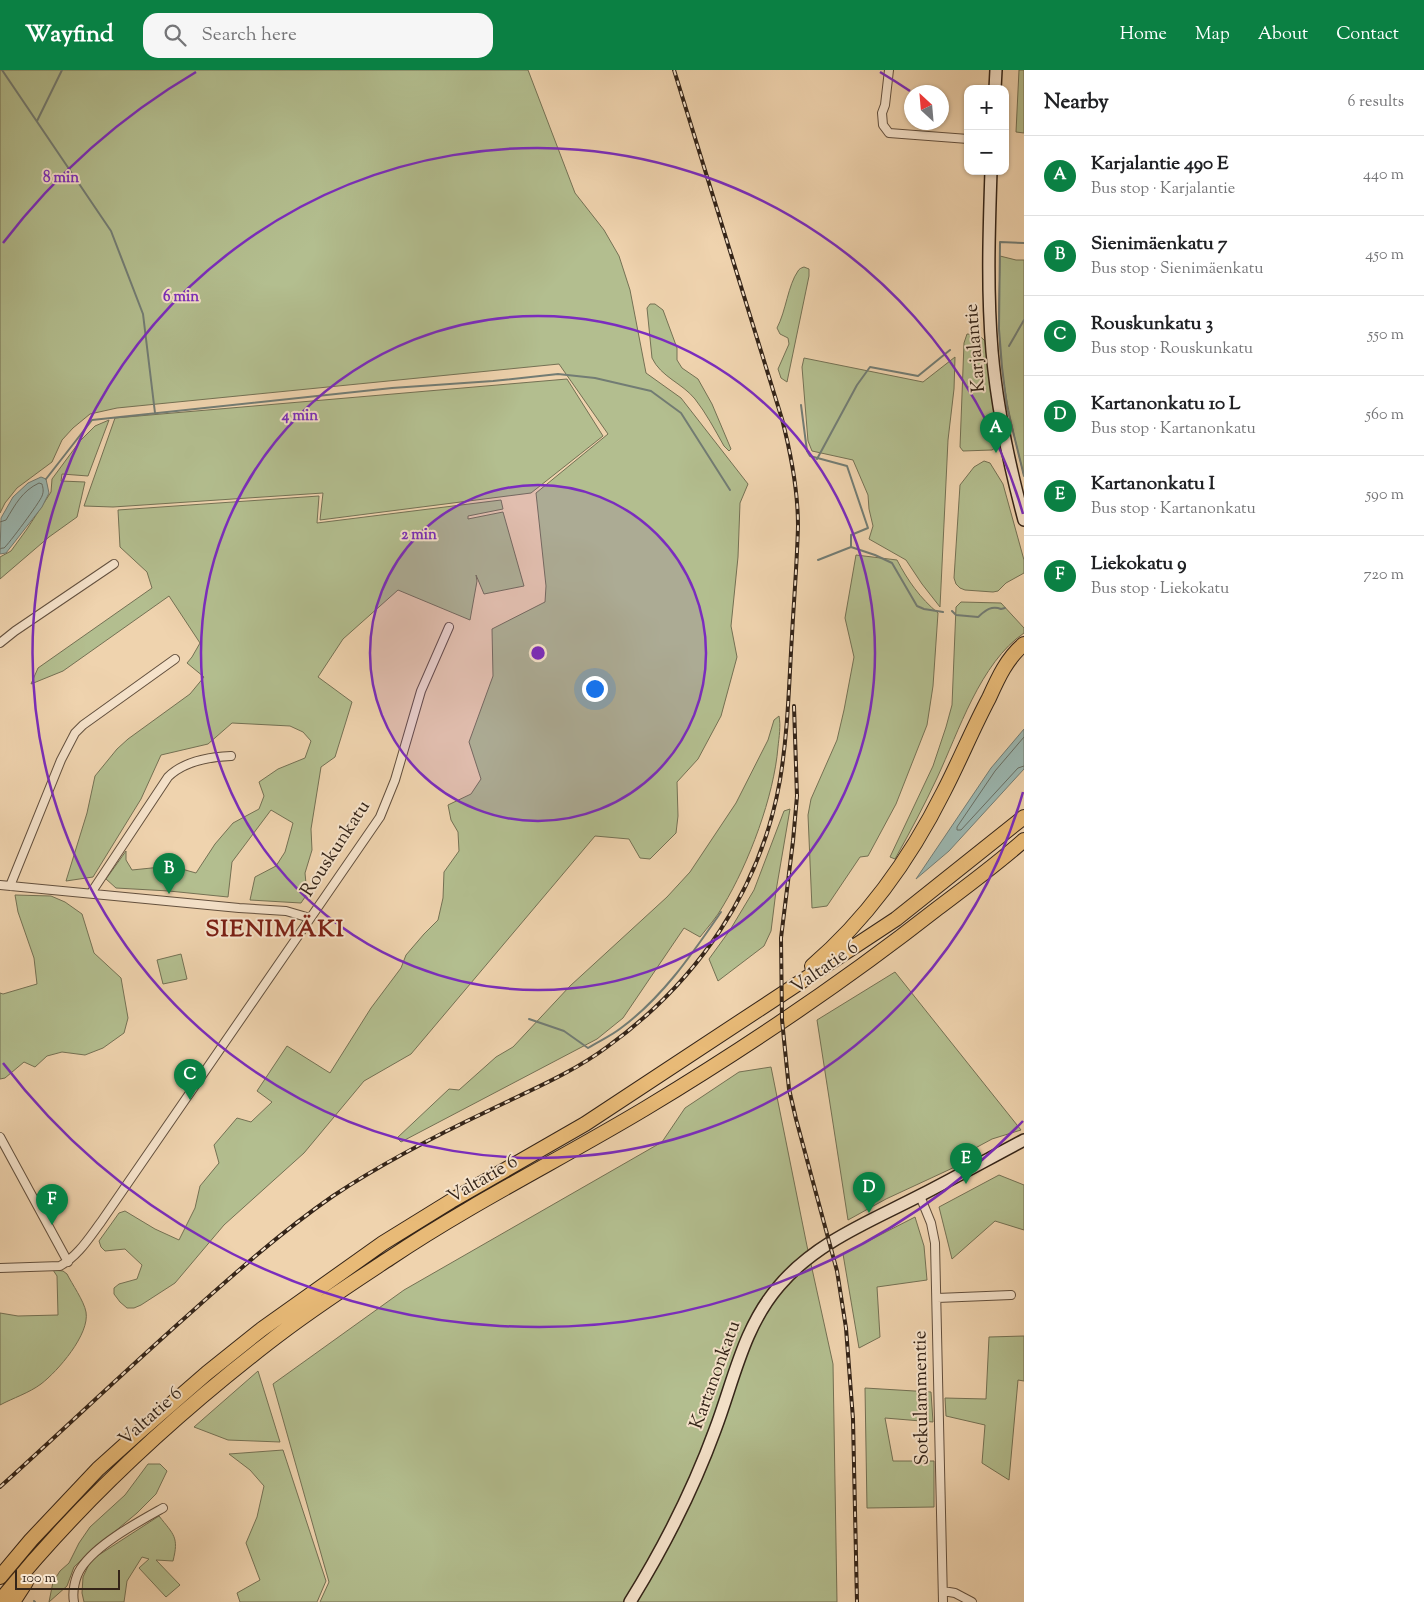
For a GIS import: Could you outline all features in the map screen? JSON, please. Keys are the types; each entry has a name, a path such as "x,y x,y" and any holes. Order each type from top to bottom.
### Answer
{"highway":[{"path":"769,1004 821,958 864,915 896,872 920,835 944,791 1004,667 1024,644"},
{"name":"Valtatie 6","path":"0,1577 31,1540 98,1469 138,1432 248,1340 383,1243 585,1124 896,919 1024,818"},
{"name":"Valtatie 6","path":"0,1602 33,1560 134,1456 255,1353 392,1256 646,1108 761,1035 901,937 1024,841"},
{"path":"13,1602 23,1586 54,1547 134,1456"},
{"path":"0,1563 28,1532 58,1512"}],"main road":[{"path":"995,85 996,70"},
{"name":"Karjalantie","path":"991,175 989,239 992,352 1005,441 1024,520"},
{"name":"Kartanonkatu","path":"630,1602 664,1545 693,1487 747,1335 756,1317 778,1286 807,1258 854,1229 1024,1140"}],"street":[{"path":"889,70 885,105 882,113 883,125 889,133 964,139"},
{"path":"0,644 15,631 114,564"},
{"name":"Rouskunkatu","path":"68,1262 83,1246 100,1222 380,817 395,780 424,684 449,627"},
{"path":"10,886 60,760 75,733 83,725 175,659"},
{"path":"91,893 168,777 183,765 218,756 230,756"},
{"path":"0,885 286,911 310,918"},
{"path":"0,1137 68,1262 60,1266 0,1268"},
{"name":"Sotkulammentie","path":"920,1196 931,1223 935,1243 943,1602"},
{"path":"937,1298 1010,1295"},
{"path":"74,1602 75,1582 80,1569 88,1559 122,1532 163,1508"},
{"path":"943,1591 955,1593 972,1602"}],"green space":[{"path":"0,70 528,70 575,193 604,230 619,256 630,290 646,373 681,398 748,484 740,503 738,557 731,626 737,657 721,716 698,759 677,782 678,816 676,833 650,859 640,858 629,839 595,836 411,1054 364,1081 304,1153 224,1225 175,1283 134,1308 127,1308 120,1302 114,1294 114,1288 119,1284 137,1279 142,1265 125,1249 105,1251 99,1241 119,1213 125,1211 155,1229 179,1240 195,1208 200,1186 219,1163 214,1145 237,1118 251,1122 272,1102 257,1091 287,1046 330,1073 371,1008 401,968 406,955 438,920 443,898 444,872 459,851 458,832 451,820 448,805 471,794 481,779 469,742 493,676 492,629 545,602 546,586 536,493 608,434 559,364 117,408 90,414 73,428 62,440 52,462 17,488 0,513"},
{"path":"1019,70 1024,70 1024,133 1016,132"},
{"path":"1000,256 1024,260 1024,476 1004,385 999,320"},
{"path":"804,267 809,269 809,276 787,382 781,378 778,369 789,344 788,338 780,334 777,328 795,277 799,270"},
{"path":"650,304 655,304 663,310 677,348 677,360 682,368 698,379 712,404 731,449 729,451 695,399 666,375 652,358 647,308"},
{"path":"967,334 979,335 985,341 994,415 993,434 995,448 992,450 963,451 960,447 964,343"},
{"path":"955,357 954,389 948,440 940,607 906,560 869,539 873,526 868,495 853,460 812,451 808,441 802,367 804,358 923,382"},
{"path":"567,379 603,436 531,493 320,520 323,493 113,507 84,506 115,418"},
{"path":"109,420 88,476 62,474 61,481 85,482 77,517 49,537 0,579 0,557 11,551 27,529 51,492 52,479 80,441 95,426"},
{"path":"984,461 990,463 1003,484 1024,560 1024,573 1006,583 998,591 993,592 965,590 956,584 954,578 960,485 974,467"},
{"path":"319,496 317,523 501,500 503,509 468,516 468,519 503,512 524,586 484,594 476,575 477,581 470,620 398,590 343,639 318,677 352,702 335,757 321,767 311,829 312,850 305,873 307,894 301,903 250,900 255,877 276,866 285,852 293,823 271,810 232,862 228,897 116,888 106,879 126,851 126,860 132,870 171,866 196,873 215,844 233,823 259,809 264,796 259,782 278,769 305,758 311,741 303,732 290,726 232,723 208,744 161,755 141,799 93,877 66,881 87,813 95,776 117,749 128,739 190,694 204,677 187,663 200,643 169,596 63,671 31,684 38,668 152,588 147,572 120,547 118,510"},
{"path":"856,555 897,560 915,589 938,613 933,686 927,725 896,804 868,856 860,857 827,906 812,908 808,815 811,799 837,740 854,657 845,618"},
{"path":"961,602 1001,603 1024,628 1024,633 995,662 972,699 927,799 895,859 890,857 933,766 952,705 956,607"},
{"path":"779,716 780,732 776,766 759,829 733,889 718,914 700,937 684,928 623,1018 597,1039 401,1142 397,1138 449,1089 459,1090 496,1057 513,1047 570,986 667,897 690,872 736,803 768,740 774,720"},
{"path":"790,809 771,931 764,946 718,981 709,959 730,930 754,890 784,811"},
{"path":"15,895 51,896 65,902 82,914 94,953 121,978 128,1018 124,1033 103,1048 85,1055 62,1052 47,1056 35,1067 24,1062 5,1078 0,1079 0,993 3,994 37,984 34,958 18,912"},
{"path":"181,954 187,979 163,984 157,960"},
{"path":"895,972 1021,1130 992,1139 968,1152 957,1166 886,1199 848,1220 817,1020"},
{"path":"771,1067 833,1364 837,1602 320,1602 329,1582 273,1384 404,1290 662,1142 685,1108 739,1072"},
{"path":"999,1175 1024,1185 1024,1230 995,1221 952,1259 939,1207"},
{"path":"915,1217 924,1246 927,1280 877,1287 880,1337 859,1348 843,1254"},
{"path":"53,1270 63,1271 67,1274 85,1308 86,1321 83,1331 64,1361 48,1378 31,1390 0,1405 0,1313 18,1316 58,1315 57,1276"},
{"path":"1024,1336 1024,1381 1018,1380 1009,1480 982,1463 985,1425 946,1416 945,1398 986,1399 989,1337"},
{"path":"258,1371 280,1442 228,1440 194,1427"},
{"path":"865,1388 931,1392 933,1422 885,1418 893,1461 934,1461 934,1507 867,1508"},
{"path":"283,1450 326,1581 317,1602 240,1602 237,1593 260,1580 246,1543 257,1517 264,1486 250,1470 229,1454"},
{"path":"148,1464 160,1464 167,1471 156,1494 137,1513 74,1567 67,1586 49,1602 53,1582 60,1571 69,1563 90,1527 125,1495"},
{"path":"159,1516 172,1532 175,1547 173,1561 156,1560 180,1585 166,1597 139,1568 149,1559 142,1557 127,1581 124,1602 84,1602 82,1593 83,1577 91,1560"}],"water":[{"path":"41,477 46,479 49,493 42,507 6,553 0,554 1,518 13,497 28,483"},
{"path":"1024,729 1024,769 949,851 916,879 991,768"}],"waterway":[{"path":"2,70 111,231 143,314 155,413"},
{"path":"37,121 62,70"},
{"path":"1024,243 1000,242 999,329 1007,407 1024,476"},
{"path":"1009,346 1024,320"},
{"path":"817,459 857,385 870,367 918,376 950,350"},
{"path":"46,479 92,420 392,388 493,381 558,374 595,378 651,391 681,413 730,490"},
{"path":"801,405 807,451 810,456 847,466 868,528 851,535 851,547"},
{"path":"818,560 851,547 875,555 892,563 917,606 943,612"},
{"path":"952,611 956,615 978,617 991,608 1005,608"},
{"path":"529,1019 564,1031 588,1048 617,1031 650,1003 688,959 721,912"}],"railway":[{"path":"0,1487 222,1285 276,1239 333,1196 411,1150 551,1081 607,1047 669,993 696,963 720,930 741,896 758,859 771,820 783,762 797,554 797,499 782,419 674,70"},
{"path":"794,706 797,796 781,938 782,1020 789,1089 837,1271 846,1328 853,1419 857,1602"}],"place":[{"name":"Karjalantie 490 E","path":"996,453"},
{"name":"Sienimäenkatu 7","path":"169,894"},
{"name":"Rouskunkatu 3","path":"190,1100"},
{"name":"Kartanonkatu I","path":"966,1184"},
{"name":"Kartanonkatu 10 L","path":"869,1213"},
{"name":"Liekokatu 9","path":"52,1225"}],"district":[{"name":"SIENIMÄKI","path":"275,930"}]}
